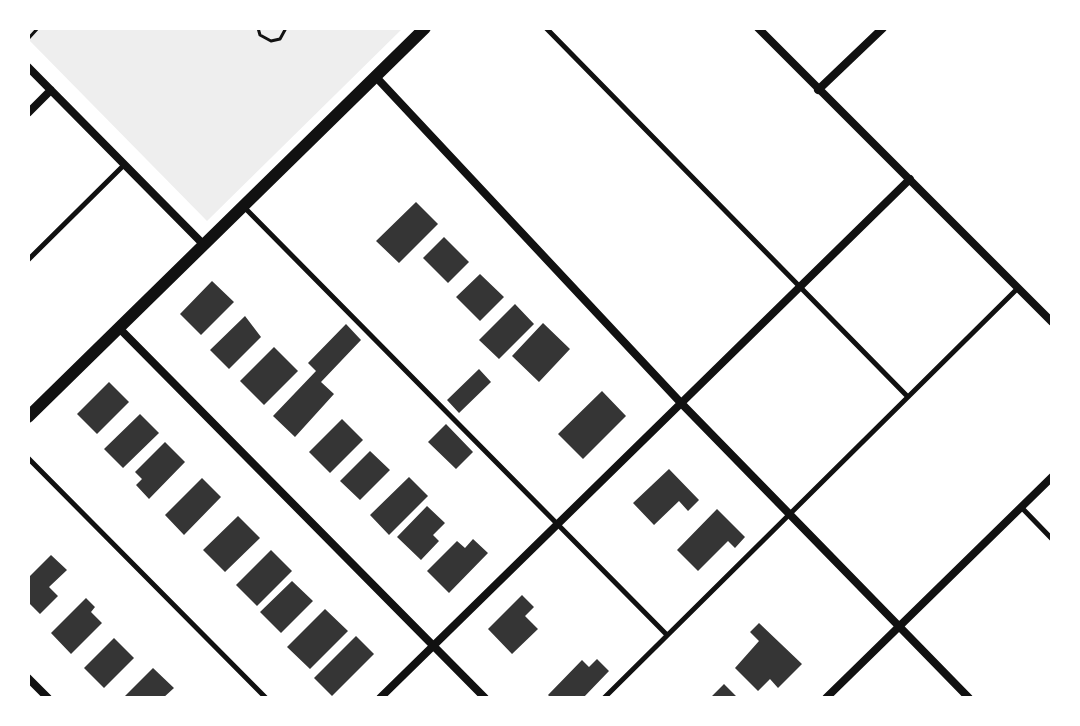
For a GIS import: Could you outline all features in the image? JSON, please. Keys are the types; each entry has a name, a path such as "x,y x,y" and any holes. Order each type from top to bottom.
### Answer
{"street":[{"path":"28,417 425,28"},
{"path":"758,28 1052,322"},
{"path":"818,90 883,28"},
{"path":"28,67 204,245"},
{"path":"375,76 681,403 969,698"},
{"path":"28,113 51,90"},
{"path":"380,698 910,179"},
{"path":"119,328 485,698"},
{"path":"826,698 1052,477"},
{"path":"28,678 48,698"}],"lane":[{"path":"546,28 908,397"},
{"path":"28,260 125,165"},
{"path":"243,206 667,635"},
{"path":"604,698 1018,288"},
{"path":"28,458 266,698"},
{"path":"1021,507 1052,539"}],"path":[{"path":"28,39 38,28"},
{"path":"247,28 256,28 260,35 271,41 280,39 286,28"}],"shaded area":[{"path":"28,28 403,28 207,221 28,39"}],"building":[{"path":"416,202 438,224 399,263 376,241"},
{"path":"444,237 469,262 448,283 423,258"},
{"path":"480,274 504,297 480,321 456,297"},
{"path":"212,281 234,302 201,335 180,314"},
{"path":"515,304 534,324 499,359 479,340"},
{"path":"245,316 261,337 229,369 210,350"},
{"path":"543,323 570,349 539,382 512,356"},
{"path":"346,324 361,340 321,382 334,394 295,437 273,416 316,371 308,363"},
{"path":"274,347 298,371 264,405 240,381"},
{"path":"479,369 491,382 459,413 447,400"},
{"path":"109,382 129,402 97,434 77,414"},
{"path":"602,391 626,416 583,459 558,434"},
{"path":"140,414 159,433 123,468 104,449"},
{"path":"342,419 363,440 330,473 309,452"},
{"path":"446,424 473,452 456,469 428,442"},
{"path":"165,442 185,462 149,499 136,485 142,479 135,472"},
{"path":"370,451 390,470 360,500 340,481"},
{"path":"669,469 699,500 688,511 679,501 654,525 633,503"},
{"path":"409,477 428,496 389,535 370,515"},
{"path":"202,478 221,497 184,535 165,515"},
{"path":"427,506 445,523 433,535 439,541 421,560 397,537"},
{"path":"717,509 745,537 735,548 728,541 698,571 677,550"},
{"path":"238,516 260,538 225,572 203,550"},
{"path":"473,539 488,553 449,593 427,571 457,541 465,548"},
{"path":"271,550 292,571 257,606 236,585"},
{"path":"51,555 67,570 49,587 58,596 40,614 28,602 28,578"},
{"path":"292,581 313,601 281,633 260,612"},
{"path":"522,595 534,607 525,616 538,629 512,654 488,629"},
{"path":"86,598 95,607 91,612 102,623 71,654 51,633"},
{"path":"325,609 348,631 310,669 287,647"},
{"path":"759,623 802,664 778,688 770,679 758,691 735,668 759,641 750,632"},
{"path":"356,636 374,654 332,696 314,678"},
{"path":"114,638 134,658 104,688 84,668"},
{"path":"597,659 609,671 583,698 551,698 548,695 582,660 589,667"},
{"path":"153,668 174,688 163,698 123,698"},
{"path":"724,684 738,698 710,698"}]}
